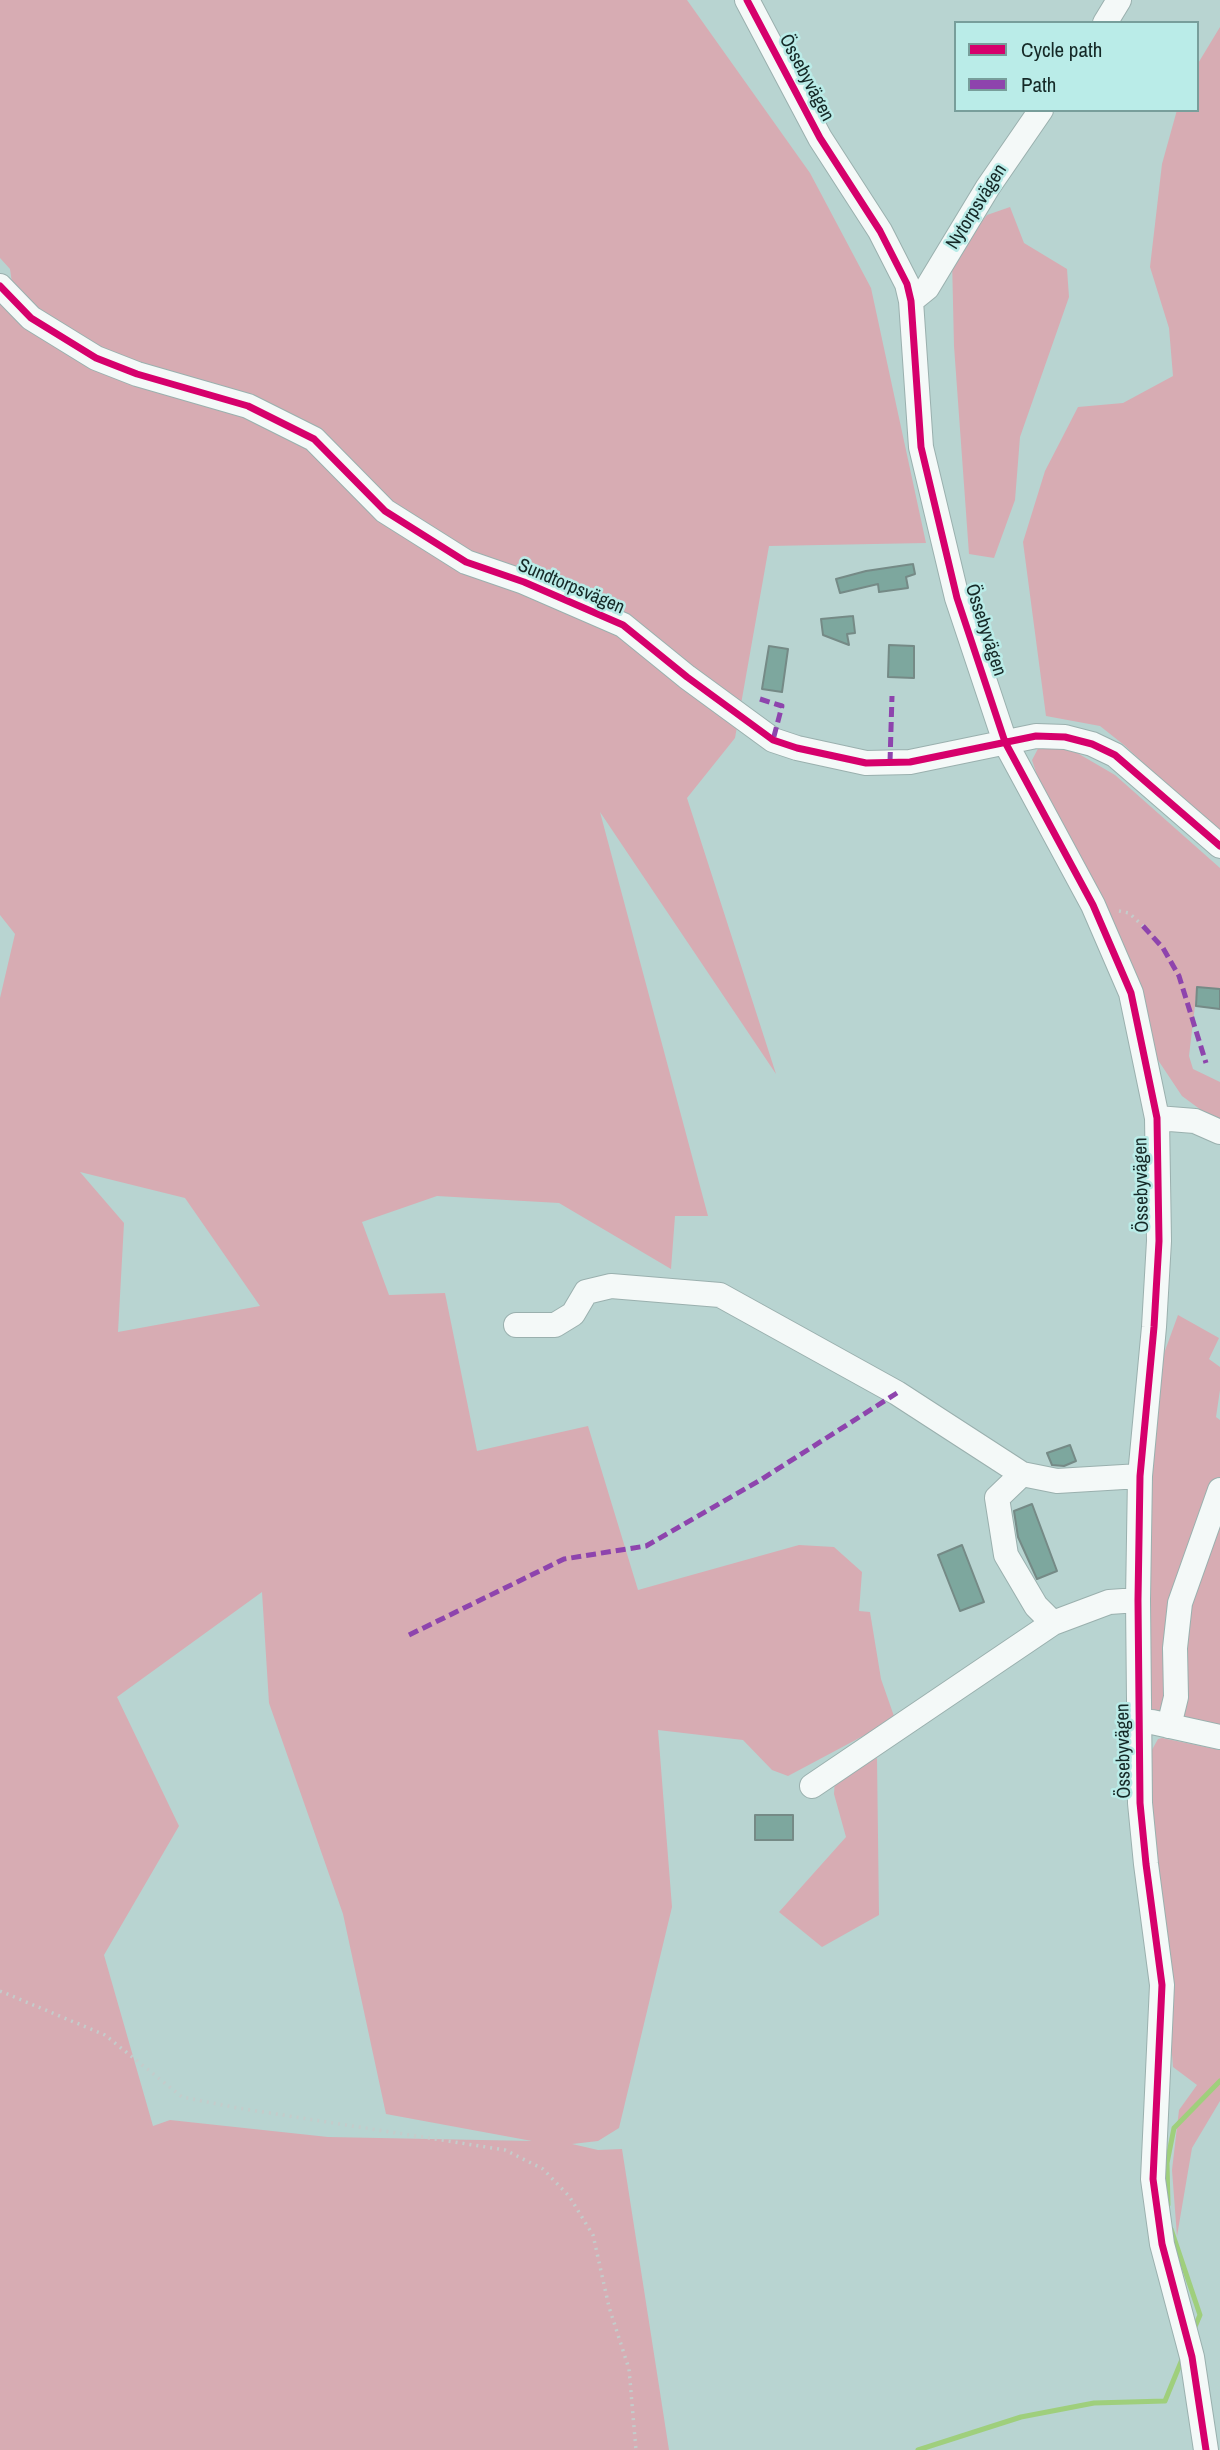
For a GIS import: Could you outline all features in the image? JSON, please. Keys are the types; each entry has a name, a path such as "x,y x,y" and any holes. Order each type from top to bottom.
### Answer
{"street":[{"name":"Össebyvägen","path":"747,0 820,138 880,231 907,284 911,301 920,447 957,598 1005,742 1093,905 1131,993 1157,1118 1159,1241 1140,1476 1138,1601 1140,1803 1162,1985 1153,2179 1161,2244 1192,2357 1206,2450"},
{"path":"1106,21 1119,0"},
{"name":"Nytorpsvägen","path":"911,301 928,288 988,187 1040,112"},
{"name":"Sundtorpsvägen","path":"0,286 31,318 96,358 137,374 248,406 314,439 385,511 466,562 524,582 623,625 687,677 773,740 866,763 910,762 1036,736 1065,737 1092,744 1115,755 1220,846"},
{"path":"1157,1118 1195,1121 1220,1132"},
{"path":"516,1325 555,1325 573,1314 586,1292 611,1286 720,1295 897,1393 1022,1474 1057,1481 1140,1476"},
{"path":"1022,1474 997,1498 1006,1555 1037,1606 1053,1623"},
{"path":"1168,1726 1176,1697 1175,1648 1180,1603 1220,1490"},
{"path":"812,1786 1053,1623 1109,1602 1138,1601"},
{"path":"1140,1719 1220,1737"}],"path":[{"path":"0,1991 104,2035 182,2097 505,2150 543,2169 569,2196 593,2235 609,2307 629,2369 636,2450"}],"shaded area":[{"path":"0,0 687,0 810,173 871,288 926,543 769,546 735,738 687,798 776,1074 600,812 708,1216 675,1216 671,1269 559,1203 437,1196 362,1222 389,1295 445,1293 477,1451 588,1426 638,1590 799,1545 834,1547 862,1572 859,1611 870,1612 881,1679 895,1719 788,1776 772,1770 743,1740 658,1730 672,1907 619,2128 598,2141 572,2144 598,2150 622,2149 669,2450 0,2450 0,998 15,934 0,915 0,292 12,283 10,269 0,258","holes":["80,1172 185,1198 260,1306 118,1332 124,1223","262,1592 269,1703 343,1914 386,2114 532,2141 328,2137 170,2120 153,2126 104,1955 179,1826 117,1697"]},
{"path":"1220,27 1220,834 1100,726 1046,716 1023,542 1045,471 1078,407 1123,403 1173,376 1169,328 1150,267 1162,164 1176,112 1199,112 1199,62"},
{"path":"1010,207 1024,243 1067,269 1069,297 1020,437 1015,500 994,558 969,554 954,346 952,259 987,215"},
{"path":"1040,745 1067,747 1115,775 1220,868 1220,989 1197,988 1189,1056 1193,1069 1220,1082 1220,1119 1201,1110 1182,1096 1156,1057 1043,794 1032,760"},
{"path":"1178,1315 1219,1338 1209,1359 1220,1367 1216,1417 1220,1420 1220,1733 1189,1725 1183,1713 1151,1716 1145,1704 1149,1521 1162,1359"},
{"path":"1158,1739 1220,1750 1220,2101 1192,2148 1177,2236 1172,2170 1179,2110 1197,2085 1173,2067 1148,1757"},
{"path":"877,1758 879,1915 822,1947 779,1912 846,1837 834,1794 835,1778"}],"building":[{"path":"913,564 915,574 906,577 908,588 879,592 878,584 840,593 836,579 866,571"},
{"path":"853,616 855,633 847,634 849,645 823,635 821,619"},
{"path":"889,645 914,646 914,678 888,677"},
{"path":"769,646 788,649 782,692 762,689"},
{"path":"1197,987 1220,989 1220,1009 1196,1006"},
{"path":"1070,1445 1076,1461 1064,1466 1052,1465 1047,1453"},
{"path":"1032,1504 1057,1571 1037,1579 1018,1537 1014,1511"},
{"path":"962,1545 984,1602 960,1611 938,1555"},
{"path":"755,1815 793,1815 793,1840 755,1840"}],"waterway":[{"path":"1168,2205 1167,2163 1174,2128 1220,2081"},
{"path":"1171,2229 1200,2315 1194,2329"},
{"path":"918,2450 1021,2417 1094,2403 1165,2401 1183,2357"}],"marked path":[{"path":"890,762 892,696"},
{"path":"760,699 782,706 773,740"},
{"path":"1143,926 1163,948 1179,976 1206,1063"},
{"path":"409,1635 564,1559 646,1546 762,1479 897,1393"}],"cycle path":[{"path":"747,0 820,138 880,231 907,284 911,301 921,447 957,598 1005,742 1093,905 1131,993 1157,1118 1159,1241 1140,1476 1138,1600 1140,1803 1162,1985 1153,2179 1162,2244 1192,2357 1206,2450"},
{"path":"0,286 31,318 96,358 137,374 248,406 314,439 385,511 466,562 524,582 623,625 687,677 773,740 866,763 910,762 1036,736 1065,737 1092,744 1115,755 1220,846"}]}
